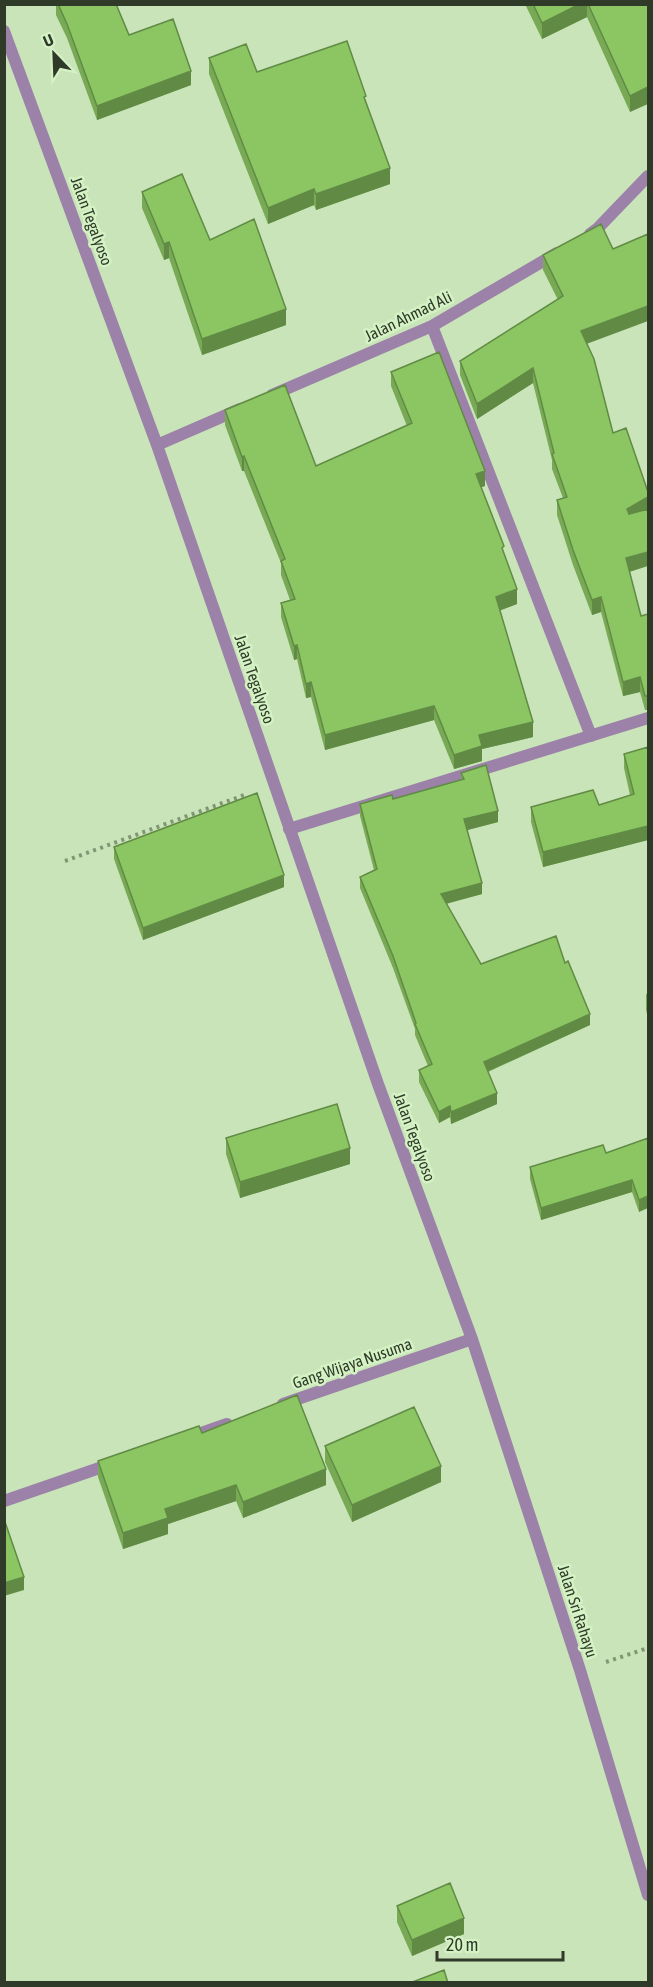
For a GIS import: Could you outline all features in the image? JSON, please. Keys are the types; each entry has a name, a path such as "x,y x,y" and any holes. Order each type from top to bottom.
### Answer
{"street":[{"name":"Jalan Tegalyoso","path":"4,31 157,445 378,1084 472,1339"},
{"name":"Jalan Ahmad Ali","path":"157,445 432,326 598,228 648,176"},
{"path":"432,326 591,736"},
{"path":"289,829 648,718"},
{"name":"Gang Wijaya Nusuma","path":"272,1408 472,1339"},
{"name":"Jalan Sri Rahayu","path":"472,1339 580,1670 648,1895"},
{"path":"172,1443 238,1420"},
{"path":"4,1501 127,1459"}],"path":[{"path":"64,861 274,785"},
{"path":"580,1670 648,1648"}],"building":[{"path":"58,4 116,4 129,35 173,19 191,71 97,106"},
{"path":"533,4 580,4 542,23"},
{"path":"588,4 648,4 648,87 630,96"},
{"path":"347,41 366,96 364,97 390,168 316,194 314,189 268,208 209,58 246,44 257,72"},
{"path":"182,174 210,240 254,219 286,309 202,339 169,242 164,244 142,192"},
{"path":"601,224 613,249 648,234 648,306 581,331 594,359 613,433 626,428 648,492 648,497 627,509 629,514 648,509 648,552 626,558 641,616 648,614 648,696 645,696 640,677 623,682 601,597 592,600 573,550 557,500 567,497 552,454 554,453 533,368 477,404 460,361 563,296 543,255"},
{"path":"439,352 485,471 476,474 504,546 502,548 517,589 496,597 533,722 479,735 482,746 454,755 434,706 325,735 311,682 306,684 297,645 294,646 281,603 295,599 281,561 285,559 225,410 285,385 316,466 412,423 391,372"},
{"path":"648,747 648,826 543,852 531,807 593,790 599,805 634,794 624,754"},
{"path":"486,765 498,811 464,819 482,883 441,894 481,964 556,936 565,963 568,961 590,1014 484,1062 497,1093 451,1112 450,1106 439,1112 419,1070 432,1064 415,1024 393,956 360,877 377,869 360,804 392,795 393,799 464,779 461,773"},
{"path":"257,793 284,875 143,928 114,847"},
{"path":"337,1104 350,1148 240,1182 226,1138"},
{"path":"648,1138 648,1196 639,1200 632,1180 541,1208 530,1167 603,1145 606,1153"},
{"path":"297,1395 326,1469 243,1502 236,1485 165,1509 168,1518 123,1533 98,1461 199,1426 202,1433"},
{"path":"414,1407 441,1466 352,1505 325,1446"},
{"path":"4,1519 24,1577 4,1583"},
{"path":"450,1883 464,1918 412,1940 397,1906"},
{"path":"444,1970 448,1983 410,1983"}]}
